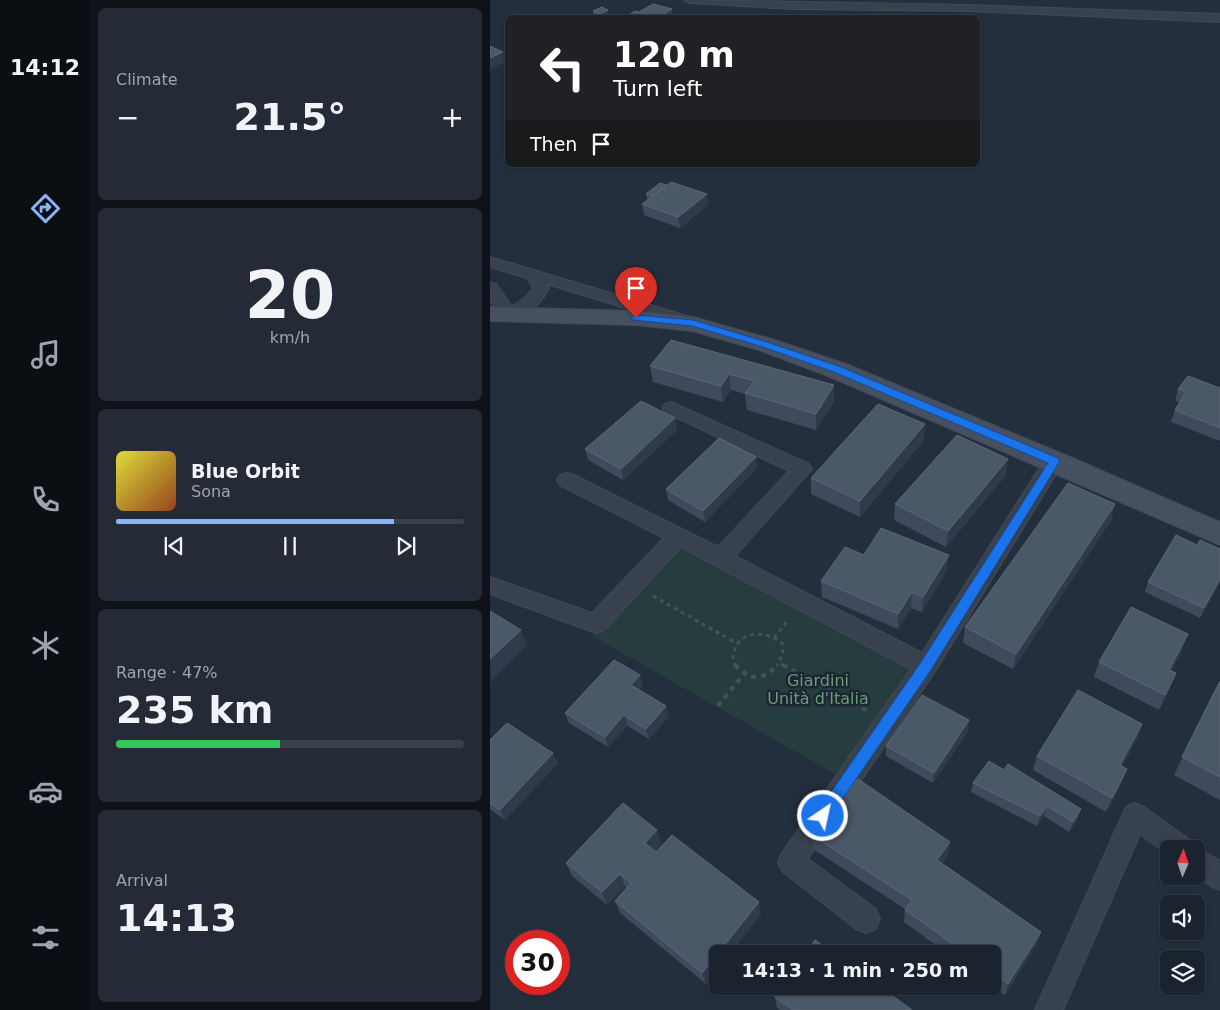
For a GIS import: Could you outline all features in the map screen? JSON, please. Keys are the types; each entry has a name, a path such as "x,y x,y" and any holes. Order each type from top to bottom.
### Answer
{"main road":[{"path":"500,314 636,318 693,324 767,345 837,370 1054,461 1220,534"}],"street":[{"path":"690,0 793,6 987,8 1220,18"},
{"path":"490,262 533,276 637,304 693,324"},
{"path":"490,288 500,314 524,307 539,293 540,288 533,276"},
{"path":"670,408 802,470 721,558"},
{"path":"866,919 791,862 926,666 1054,461"},
{"path":"567,480 721,558 926,666"},
{"path":"490,585 596,624 678,536"},
{"path":"1049,1010 1135,815 1169,840"},
{"path":"1205,866 1220,877"}],"path":[{"path":"633,585 738,644"},
{"path":"754,634 770,635 781,644 784,658 781,664 769,674 761,677 744,674 733,663 732,656 738,644 745,637 754,634"},
{"path":"781,664 887,722"},
{"path":"718,706 744,674"}],"green space":[{"name":"Giardini Unità d'Italia","path":"682,543 917,667 844,779 592,636"}],"building":[{"path":"653,4 672,9 663,15 629,15 635,11 639,12"},
{"path":"602,7 608,10 600,14 593,11"},
{"path":"490,46 503,52 490,58"},
{"path":"671,182 707,194 678,217 642,204"},
{"path":"660,183 666,185 653,196 646,194"},
{"path":"671,340 834,385 816,414 745,393 755,381 729,374 721,386 650,366"},
{"path":"1188,376 1220,388 1220,428 1175,410 1186,392 1178,389"},
{"path":"641,401 675,418 621,469 585,449"},
{"path":"878,404 925,424 860,501 811,478"},
{"path":"957,435 1008,459 948,531 895,504"},
{"path":"719,438 756,457 703,511 666,489"},
{"path":"1068,483 1115,504 1016,654 965,627"},
{"path":"881,528 949,555 923,597 912,592 898,614 821,581 845,547 864,555"},
{"path":"1176,535 1197,545 1200,540 1220,549 1220,579 1204,608 1148,582"},
{"path":"1131,607 1188,634 1169,670 1176,673 1165,695 1099,662"},
{"path":"490,611 521,630 490,659"},
{"path":"614,660 640,675 631,685 666,706 646,729 624,715 605,737 565,713"},
{"path":"1220,681 1220,777 1182,757"},
{"path":"1078,690 1142,724 1120,765 1127,769 1112,798 1037,756"},
{"path":"922,695 969,720 934,773 886,746"},
{"path":"507,723 553,753 500,810 490,803 490,740"},
{"path":"989,761 1004,770 1008,764 1081,809 1073,822 1047,806 1040,816 973,783"},
{"path":"858,779 950,842 937,860 1041,932 1008,984 1001,979 1001,945 954,945 905,910 912,900 812,835"},
{"path":"623,803 657,830 645,843 656,852 672,835 759,902 724,945 709,945 709,964 702,973 615,901 631,883 620,874 602,892 566,863"},
{"path":"815,940 822,945 812,945"},
{"path":"776,995 891,995 912,1010 793,1010 775,997"}],"route":[{"path":"636,318 693,324 767,345 837,370 1054,461 926,666 823,816"}]}
